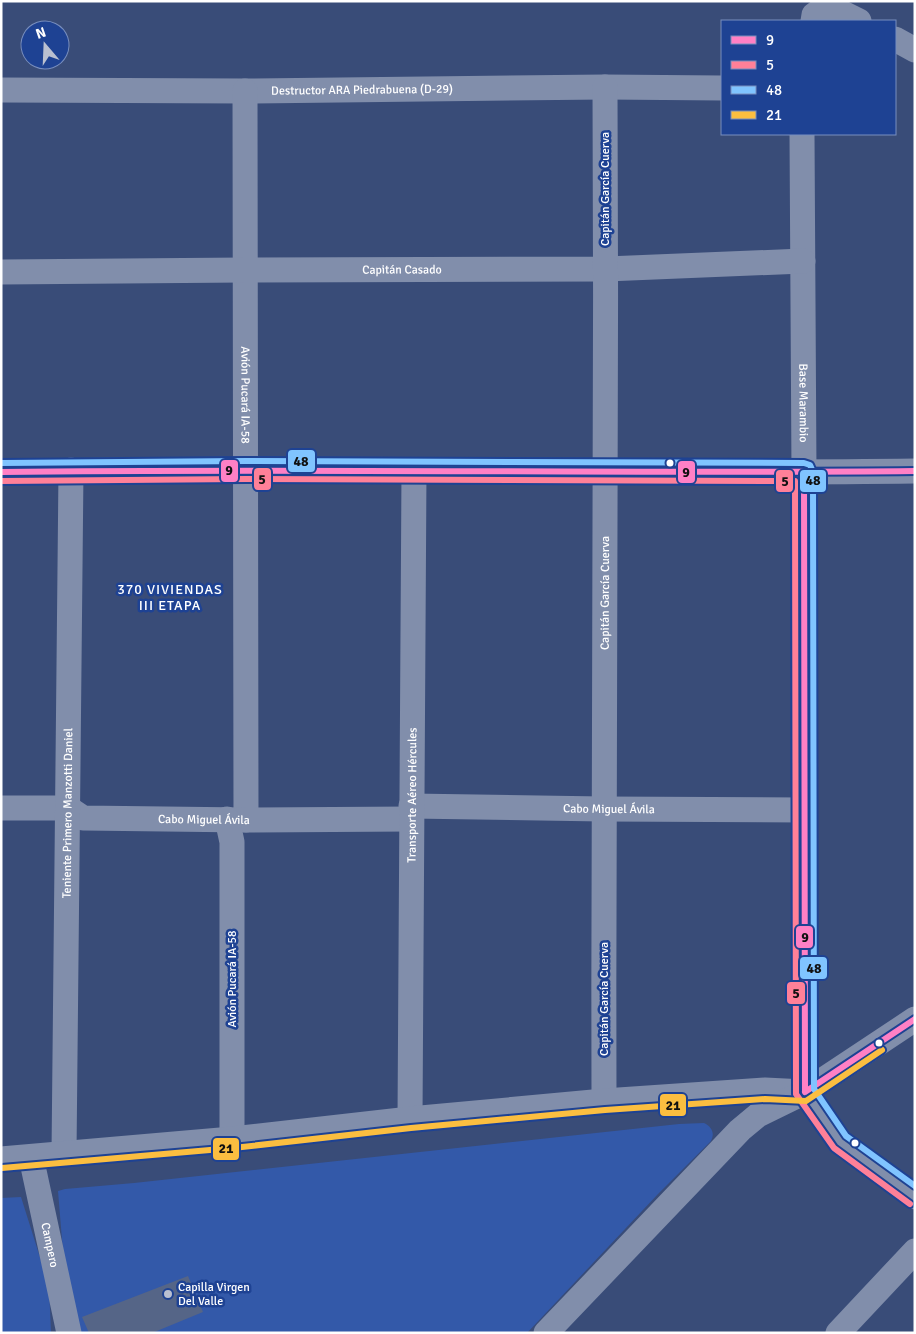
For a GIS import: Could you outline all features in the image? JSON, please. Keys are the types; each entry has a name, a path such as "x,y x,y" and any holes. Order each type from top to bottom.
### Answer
{"street":[{"path":"820,13 854,20"},
{"path":"896,40 915,50"},
{"name":"Destructor ARA Piedrabuena (D-29)","path":"1,90 245,91 605,87 721,88"},
{"name":"Capitán García Cuerva","path":"604,1101 605,87"},
{"name":"Avión Pucará IA-58","path":"232,1139 232,842 237,819 245,470 245,91"},
{"name":"Base Marambio","path":"802,135 805,810 804,1092"},
{"name":"Capitán Casado","path":"1,272 606,269 802,261"},
{"path":"1,472 70,470 915,471"},
{"name":"Teniente Primero Manzotti Daniel","path":"64,1154 70,470"},
{"name":"Transporte Aéreo Hércules","path":"410,1119 414,471"},
{"name":"Cabo Miguel Ávila","path":"1,808 68,808 83,818 237,819 411,812 603,809 805,810"},
{"path":"546,1333 740,1130 758,1115 804,1092 915,1019"},
{"path":"1,1159 232,1139 410,1119 604,1101 765,1090 804,1092"},
{"path":"804,1092 840,1142 915,1197"},
{"name":"Campero","path":"31,1157 69,1333"},
{"path":"838,1333 915,1251"}],"shaded area":[{"path":"704,1123 712,1130 711,1141 658,1194 527,1333 80,1333 64,1264 58,1191 679,1124"},
{"path":"21,1197 49,1286 51,1333 1,1333 1,1198"}],"building":[{"name":"Capilla Virgen Del Valle","path":"188,1276 203,1312 152,1333 89,1333 82,1317"}],"transit line":[{"name":"48","path":"1,463 245,461 804,463 810,465 813,472 814,1089 846,1136 915,1186"},
{"name":"9","path":"1,472 915,471"},
{"name":"9","path":"804,472 805,1092"},
{"name":"5","path":"1,481 245,479 795,481 796,1094 834,1148 910,1204"},
{"name":"9","path":"805,1092 915,1019"},
{"name":"21","path":"2,1168 233,1148 411,1128 605,1110 765,1099 806,1101 882,1050"}],"place":[{"name":"Capilla Virgen Del Valle","path":"168,1294"}],"district":[{"name":"370 VIVIENDAS III ETAPA","path":"170,598"}]}
